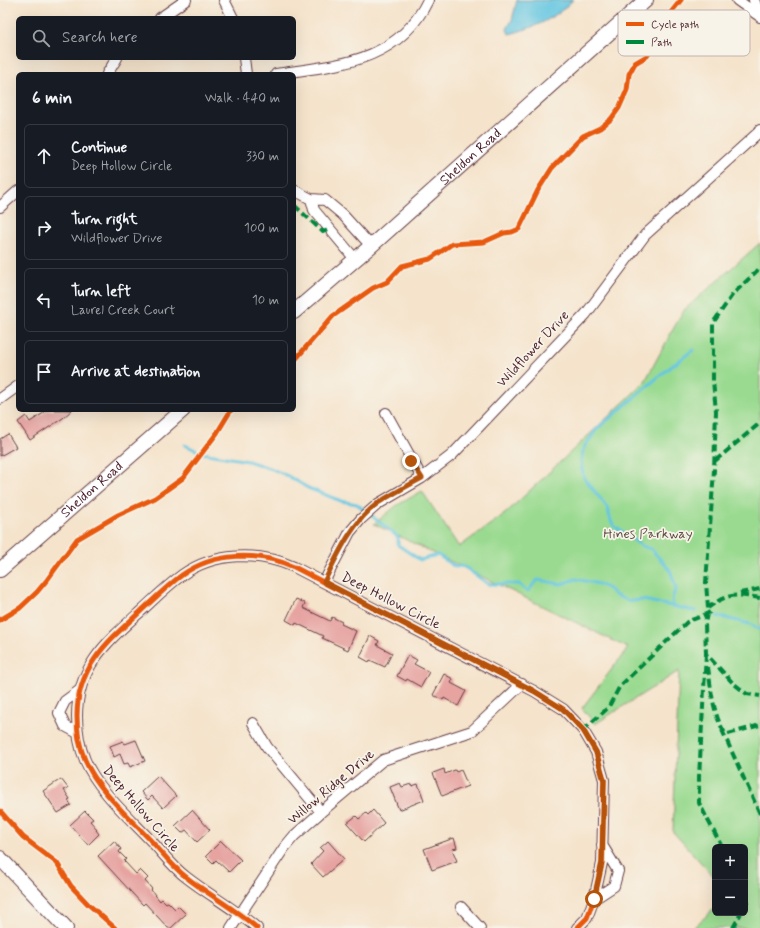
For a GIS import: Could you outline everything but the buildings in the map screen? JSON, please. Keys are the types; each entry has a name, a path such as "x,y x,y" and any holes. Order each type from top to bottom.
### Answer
{"main road":[{"name":"Sheldon Road","path":"635,10 646,0"},
{"name":"Sheldon Road","path":"296,310 371,246 618,25"},
{"name":"Sheldon Road","path":"0,570 181,412"},
{"path":"0,858 66,928"}],"street":[{"path":"163,16 186,0"},
{"path":"224,0 231,16"},
{"path":"289,72 346,63 378,52 401,36 420,15 428,0"},
{"path":"737,0 759,16"},
{"path":"754,0 759,16"},
{"path":"108,72 117,60"},
{"path":"244,60 246,72"},
{"name":"Wildflower Drive","path":"324,582 350,532 361,519 378,504 422,478 452,455 586,314 645,235 760,130"},
{"path":"296,191 311,199 325,200 343,214 371,246"},
{"path":"0,207 16,193"},
{"path":"311,199 314,210 355,260"},
{"path":"0,399 16,387"},
{"path":"386,413 422,478"},
{"name":"Deep Hollow Circle","path":"257,928 184,876 100,786 87,763 78,733 77,711 80,690 90,665 106,642 182,575 204,563 232,556 266,557 286,563 522,684 563,709 583,730 596,752 604,780 602,863 594,899 587,918 578,928"},
{"name":"Willow Ridge Drive","path":"231,928 284,848 294,836 383,760 472,731 522,684"},
{"path":"78,733 65,726 59,713 65,701 80,690"},
{"path":"253,723 267,747 321,812"},
{"path":"594,899 614,886 618,871 602,845"},
{"path":"461,907 480,928"}],"green space":[{"name":"Hines Parkway","path":"760,243 760,928 693,928 712,911 712,916 748,916 748,844 712,844 712,875 673,832 679,671 595,724 582,708 628,648 374,524 396,506 422,491 459,547 506,513 644,383 683,311"}],"water":[{"path":"517,0 573,0 566,7 544,22 528,29 509,34 507,29 512,20"}],"waterway":[{"path":"673,606 672,599 676,588 670,570 651,549 642,546 614,526 607,507 584,478 581,460 584,447 597,429 663,373 693,350"},
{"path":"185,445 202,453 248,461 272,469 288,476 308,488 341,501 357,504 398,537 398,545 420,560 438,555 455,567 462,566 466,568 488,584 519,584 528,591 538,580 561,584 576,579 599,584 609,589 615,595 626,600 643,600 695,611"},
{"path":"717,616 750,624 760,629"}],"marked path":[{"path":"296,207 323,232 330,229"},
{"path":"708,608 706,583 714,470 716,411 713,381 713,323 733,294 760,268"},
{"path":"715,461 760,423"},
{"path":"740,593 760,589"},
{"path":"760,598 738,595 726,597 708,608 705,624 706,654 733,683 747,694 760,696"},
{"path":"583,730 608,708 620,686 687,622 711,611"},
{"path":"706,654 699,777 699,803 720,844"},
{"path":"708,667 715,710 725,733 728,734 760,725"},
{"path":"722,730 760,814"},
{"path":"733,928 739,916"}],"cycle path":[{"path":"673,10 681,0"},
{"path":"296,359 333,316 373,288 387,282 402,266 430,259 452,244 484,242 504,233 519,229 538,190 552,168 583,136 600,128 611,119 619,108 627,90 629,74 635,63 647,56"},
{"path":"0,620 20,608 37,592 77,539 118,515 155,498 183,478 217,433 230,412"},
{"path":"257,928 195,884 173,866 116,805 91,772 83,755 77,727 78,699 82,683 88,669 106,645 182,575 195,567 208,562 236,556 266,558 294,567 534,691 563,709 583,730 596,752 604,780 602,863 594,899 587,918 577,928"},
{"path":"0,811 23,837 57,863 71,886 88,904 115,928"}],"route":[{"path":"411,461 422,478 378,504 361,519 350,532 324,582 534,691 563,709 583,730 596,752 604,780 602,863 594,899"}]}
